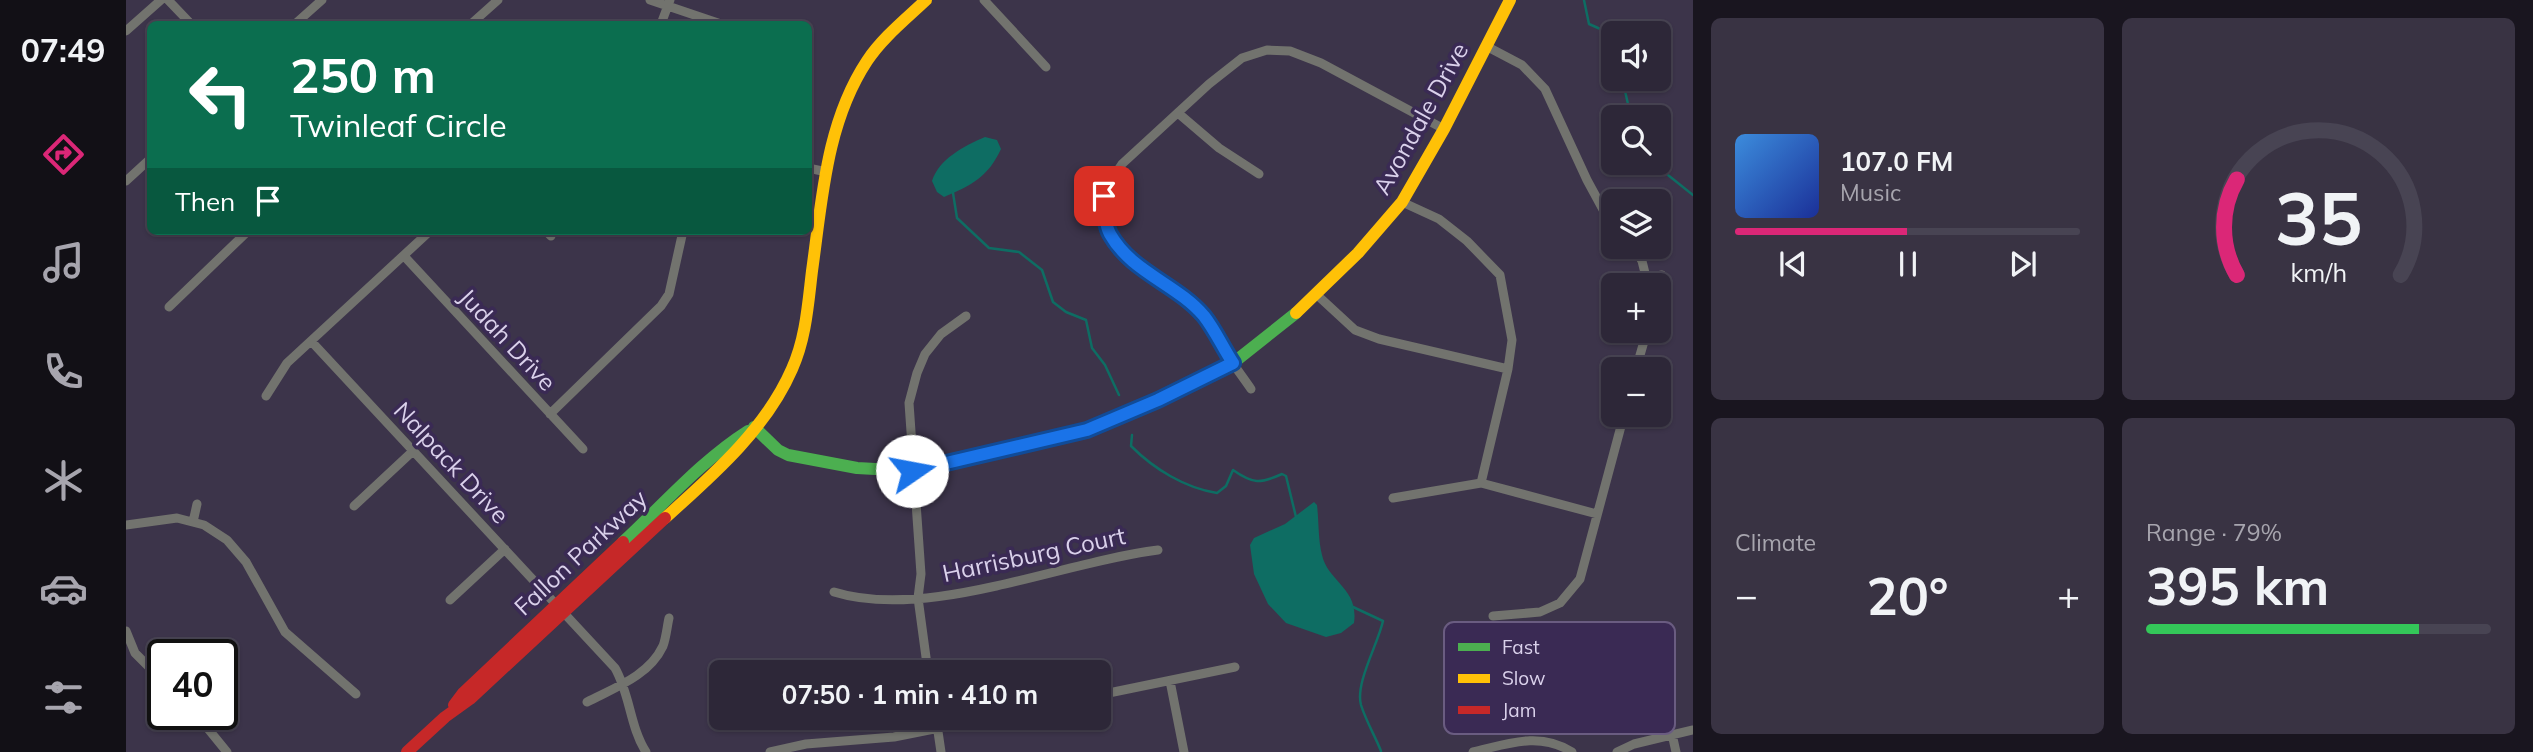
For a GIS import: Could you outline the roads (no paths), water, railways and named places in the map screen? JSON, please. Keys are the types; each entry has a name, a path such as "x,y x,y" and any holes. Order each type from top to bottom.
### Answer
{"street":[{"path":"126,31 161,0"},
{"path":"168,0 188,21"},
{"path":"298,21 322,0"},
{"path":"474,21 498,0"},
{"path":"650,0 669,3 714,21"},
{"name":"Fallon Parkway","path":"407,752 445,718 463,693 560,608 732,441 754,427 779,395 792,370 803,339 835,127 855,80 880,45 926,0"},
{"path":"984,0 1046,67"},
{"name":"Avondale Drive","path":"754,427 778,450 788,455 857,468 912,471 1087,430 1158,400 1233,363 1307,305 1358,253 1402,202 1444,129 1510,0"},
{"path":"663,21 669,3"},
{"path":"1486,46 1522,65 1545,89 1601,206"},
{"path":"1251,389 1204,316 1182,296 1153,278 1129,257 1109,233 1104,196 1122,164 1209,84 1242,58 1267,50 1290,51 1321,63 1444,129"},
{"path":"1178,113 1219,148 1259,174"},
{"path":"126,181 147,162"},
{"path":"812,169 827,172"},
{"path":"1104,196 1084,201 1080,209 1085,218 1106,223"},
{"path":"1402,202 1439,219 1467,241 1500,275 1512,340 1480,483"},
{"path":"169,307 244,235"},
{"path":"266,396 287,363 426,235"},
{"path":"550,414 661,306 669,294 681,235"},
{"name":"Judah Drive","path":"404,256 583,449"},
{"path":"1316,294 1355,330 1379,339 1507,369"},
{"path":"926,660 918,598 921,574 909,403 925,354 941,334 966,316"},
{"name":"Nalpack Drive","path":"311,341 615,668 624,683"},
{"path":"1493,615 1540,612 1560,603 1580,579 1621,427"},
{"path":"354,506 414,451"},
{"path":"1393,498 1480,483 1597,514"},
{"path":"193,522 197,504"},
{"path":"126,526 177,518 193,522 227,540 246,562 285,632 356,694"},
{"path":"450,600 505,549"},
{"name":"Harrisburg Court","path":"834,592 854,598 883,601 956,594 1158,550"},
{"path":"587,702 639,675 653,662 664,645 669,618"},
{"path":"126,631 135,653 147,665"},
{"path":"1111,693 1235,667"},
{"path":"1170,681 1184,752"},
{"path":"624,683 635,725 646,752"},
{"path":"209,730 227,752"},
{"path":"770,752 806,744 859,741 926,730"},
{"path":"938,730 941,752"},
{"path":"1675,733 1693,730"},
{"path":"1617,752 1634,744 1672,734 1676,752"},
{"path":"1473,752 1513,742 1543,740 1554,742 1572,752"}],"waterway":[{"path":"1584,0 1589,24 1601,29"},
{"path":"1625,91 1628,105"},
{"path":"1668,175 1693,195"},
{"path":"953,193 957,218 989,248 1019,252 1042,270 1053,302 1066,312 1086,320 1092,348 1105,365 1119,395"},
{"path":"1132,435 1131,446 1171,476 1193,487 1217,493 1226,486 1233,470 1257,481 1282,474 1286,476 1296,517"},
{"path":"1353,607 1383,621 1364,675 1360,696 1363,711 1381,751"}]}
